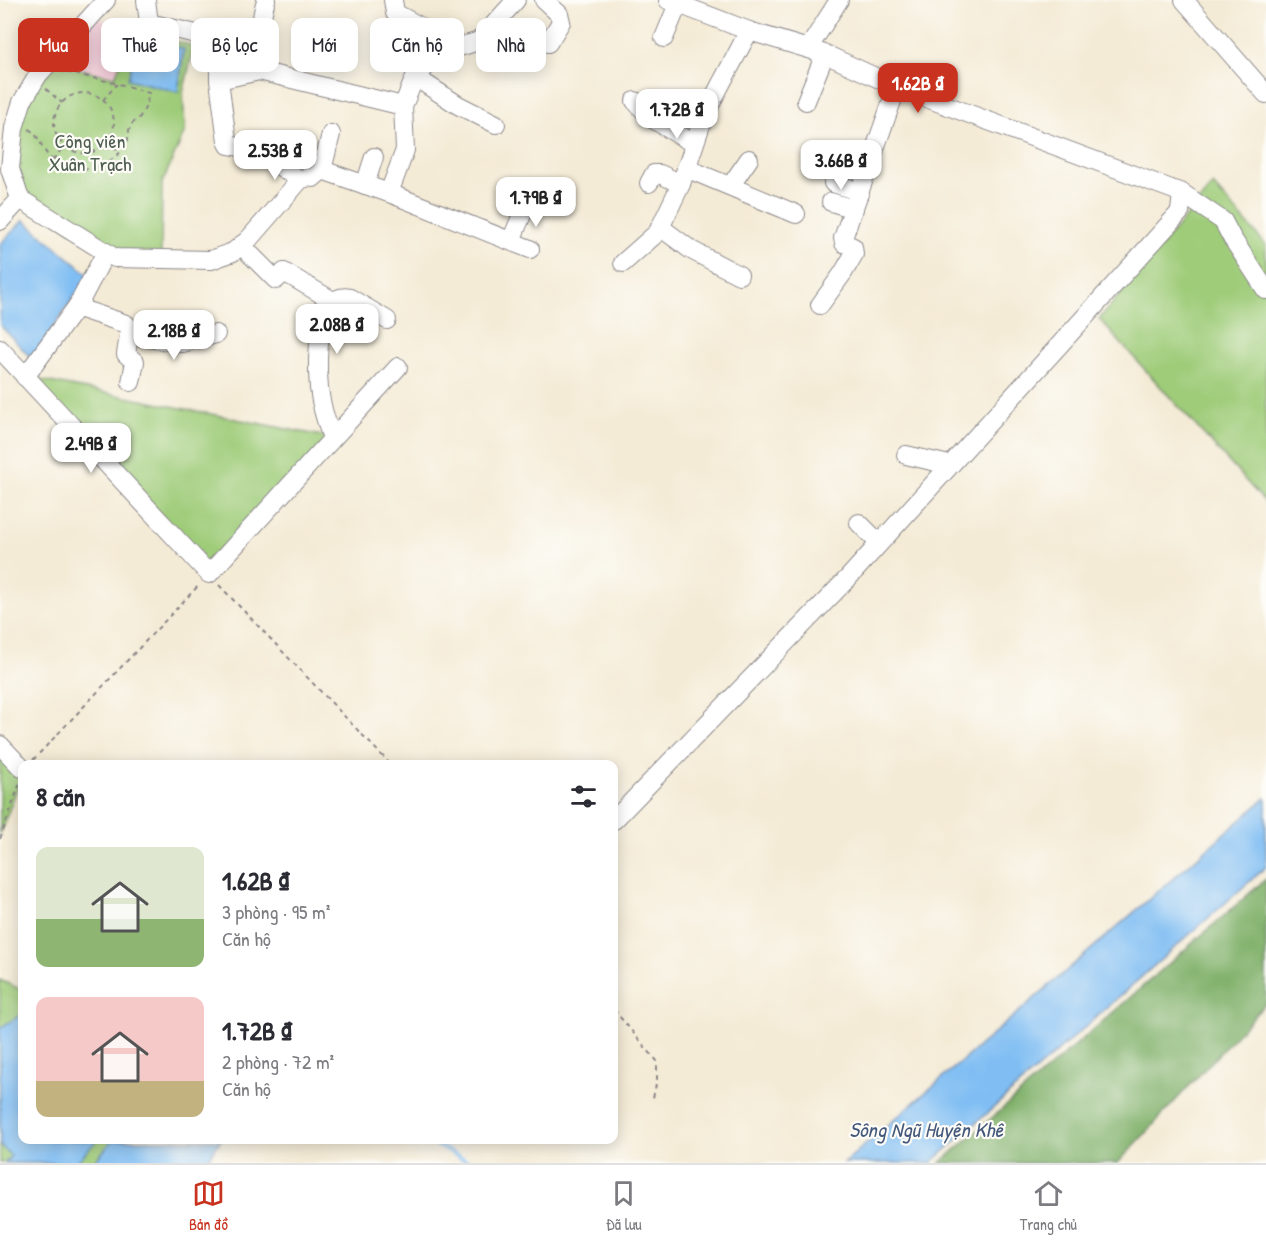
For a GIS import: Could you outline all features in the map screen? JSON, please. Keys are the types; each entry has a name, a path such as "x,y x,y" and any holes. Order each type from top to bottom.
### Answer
{"street":[{"path":"106,0 40,73 22,102 5,166 20,199 115,258 211,260 223,257 242,245 300,180 313,178 322,170 331,134"},
{"path":"146,0 149,23 205,36 217,43 219,80 229,145 271,153 280,167 300,180"},
{"path":"261,18 266,0"},
{"path":"393,0 395,13 404,18"},
{"path":"464,45 478,40 516,0"},
{"path":"544,0 559,14 561,22 548,43"},
{"path":"806,101 817,52 839,0"},
{"path":"664,39 673,2 749,31 817,52 897,87 1182,193 1223,221 1266,290"},
{"path":"1190,2 1264,86"},
{"path":"623,263 658,232 684,176 704,116 749,31"},
{"path":"219,80 255,72"},
{"path":"263,72 403,106"},
{"path":"389,193 405,150 403,106 415,77 420,72"},
{"path":"415,77 458,105 496,124"},
{"path":"820,305 854,254 853,247 843,241 897,87"},
{"path":"635,101 651,118 694,144"},
{"path":"845,154 870,162"},
{"path":"365,184 374,157"},
{"path":"731,185 749,159"},
{"path":"322,170 389,193 530,249"},
{"path":"649,183 654,174 660,174 731,185 796,214"},
{"path":"833,183 857,201"},
{"path":"618,816 841,586 1180,212 1182,193"},
{"path":"0,221 20,199"},
{"path":"511,241 528,200"},
{"path":"831,202 857,201"},
{"path":"660,227 691,250 718,266 739,274"},
{"path":"242,245 276,280 284,272 333,301"},
{"path":"25,377 78,305 106,252"},
{"path":"332,438 319,388 318,358 321,328 327,311 333,301 345,297 387,320"},
{"path":"78,305 84,310 126,324 130,329 126,354 135,362 131,382"},
{"path":"129,335 182,344 216,334"},
{"path":"0,350 209,574 398,367"},
{"path":"906,455 949,465"},
{"path":"859,523 879,543"},
{"path":"0,745 18,764"}],"path":[{"path":"14,128 29,129 37,134 45,152 52,160 65,166 87,169 104,165 120,152 128,140 131,125 145,109 149,93 117,84 40,73"},
{"path":"40,73 62,103"},
{"path":"103,100 117,84"},
{"path":"85,93 103,100 110,108 113,117 113,127 107,141 96,150 87,153 77,152 65,146 56,134 54,124 55,115 62,103 75,94 85,93"},
{"path":"107,141 120,152"},
{"path":"52,160 65,146"},
{"path":"34,760 209,574 386,760"},
{"path":"0,840 18,787"},
{"path":"618,1015 657,1061 657,1080 653,1098"}],"shaded area":[{"path":"97,18 101,19 101,72 117,72 115,77 89,71 89,25"}],"green space":[{"name":"Công viên Xuân Trạch","path":"179,42 191,45 191,59 183,93 185,131 162,183 161,259 115,258 20,199 14,128 44,72 89,71 115,77 117,72 179,72"},
{"path":"1213,185 1266,245 1266,503 1099,319"},
{"path":"25,377 332,438 209,574"},
{"path":"0,745 18,770 18,786 0,834"},
{"path":"1266,879 1266,1003 1118,1163 940,1163"},
{"path":"0,980 18,988 18,1144 110,1144 93,1163 0,1163"}],"water":[{"path":"179,48 184,49 178,92 128,79 130,72 179,72"},
{"path":"24,220 89,275 32,359 0,325 0,244"},
{"name":"Sông Ngũ Huyện Khê","path":"1266,798 1266,867 931,1163 844,1163"},
{"path":"18,1017 18,1144 93,1144 76,1163 5,1163 11,1156 0,1145 0,1028"},
{"path":"110,1144 218,1144 205,1163 93,1163"}],"waterway":[{"path":"435,1144 471,1163"}]}
